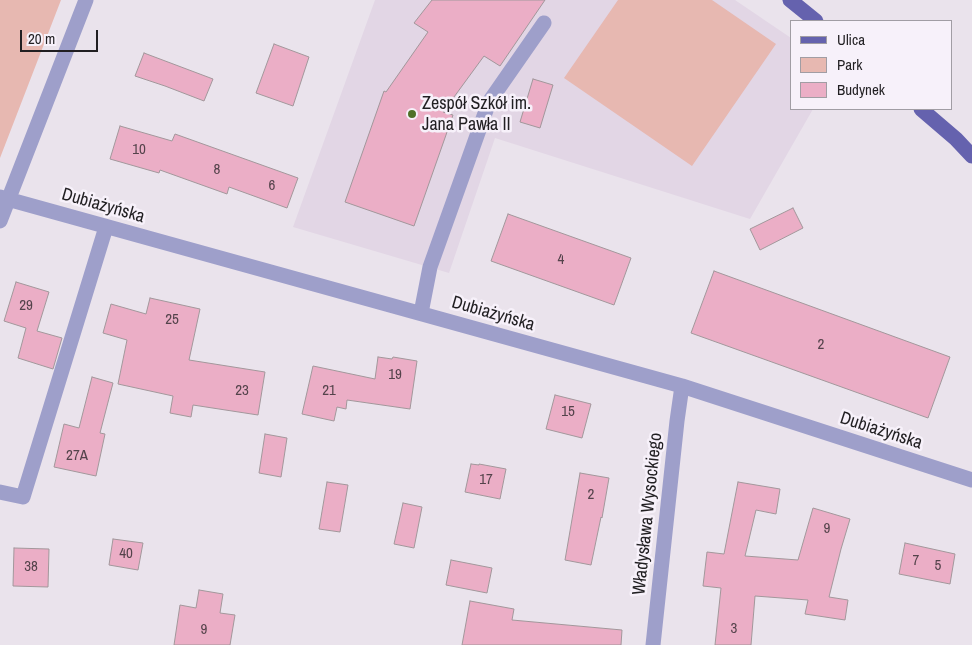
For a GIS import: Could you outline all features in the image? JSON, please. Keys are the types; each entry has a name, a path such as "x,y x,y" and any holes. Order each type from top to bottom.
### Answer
{"main road":[{"path":"790,0 815,20"},
{"path":"922,110 956,139 972,156"}],"street":[{"path":"0,221 4,198 86,0"},
{"path":"421,313 430,267 489,102 544,23"},
{"name":"Dubiażyńska","path":"4,198 682,386 972,480"},
{"path":"0,492 23,498 106,227"},
{"name":"Władysława Wysockiego","path":"653,645 682,386"}],"shaded area":[{"path":"375,0 735,0 790,37 790,110 812,110 750,219 495,138 449,273 293,227"}],"green space":[{"path":"0,0 61,0 0,158"},
{"path":"618,0 712,0 776,44 692,166 564,78"}],"building":[{"name":"Zespół Szkół im. Jana Pawła II","path":"432,0 545,0 500,66 484,56 443,112 453,115 414,226 345,202 384,91 386,92 428,32 414,23"},
{"path":"274,44 309,57 293,106 256,93"},
{"path":"144,53 213,79 204,101 135,76"},
{"path":"533,79 553,85 540,128 520,122"},
{"path":"120,126 172,141 175,134 298,178 287,208 229,187 227,194 160,170 159,173 110,159"},
{"path":"793,208 803,228 760,250 750,229"},
{"path":"508,214 631,258 614,305 491,261"},
{"path":"714,271 950,357 928,418 691,333"},
{"path":"16,282 49,292 37,331 62,338 53,369 18,358 26,328 4,321"},
{"path":"150,298 200,309 189,360 265,372 258,415 193,405 191,417 170,413 173,396 118,384 127,340 103,333 111,304 146,314"},
{"path":"378,357 392,359 393,357 417,361 410,409 347,400 346,409 337,407 334,421 302,414 313,366 375,379"},
{"path":"92,377 113,383 100,433 105,434 96,476 54,467 64,424 79,428"},
{"path":"555,395 591,404 582,438 546,429"},
{"path":"265,434 287,438 281,477 259,473"},
{"path":"471,464 506,469 500,499 465,492"},
{"path":"580,473 609,478 591,565 565,560"},
{"path":"327,482 348,485 340,532 319,529"},
{"path":"738,482 780,489 776,514 756,510 745,556 798,560 813,508 850,519 829,597 848,600 845,620 805,614 808,600 755,596 751,645 715,645 721,588 703,586 707,552 724,554"},
{"path":"403,503 422,507 414,548 394,544"},
{"path":"113,539 143,543 138,570 109,565"},
{"path":"905,543 955,554 950,584 899,574"},
{"path":"14,548 49,549 48,587 13,586"},
{"path":"451,560 492,568 487,593 446,585"},
{"path":"199,590 223,594 220,613 235,615 230,645 174,645 180,605 196,608"},
{"path":"470,601 514,609 512,620 622,630 621,645 462,645"}],"place":[{"name":"Zespół Szkół im. Jana Pawła II","path":"412,114"}]}
